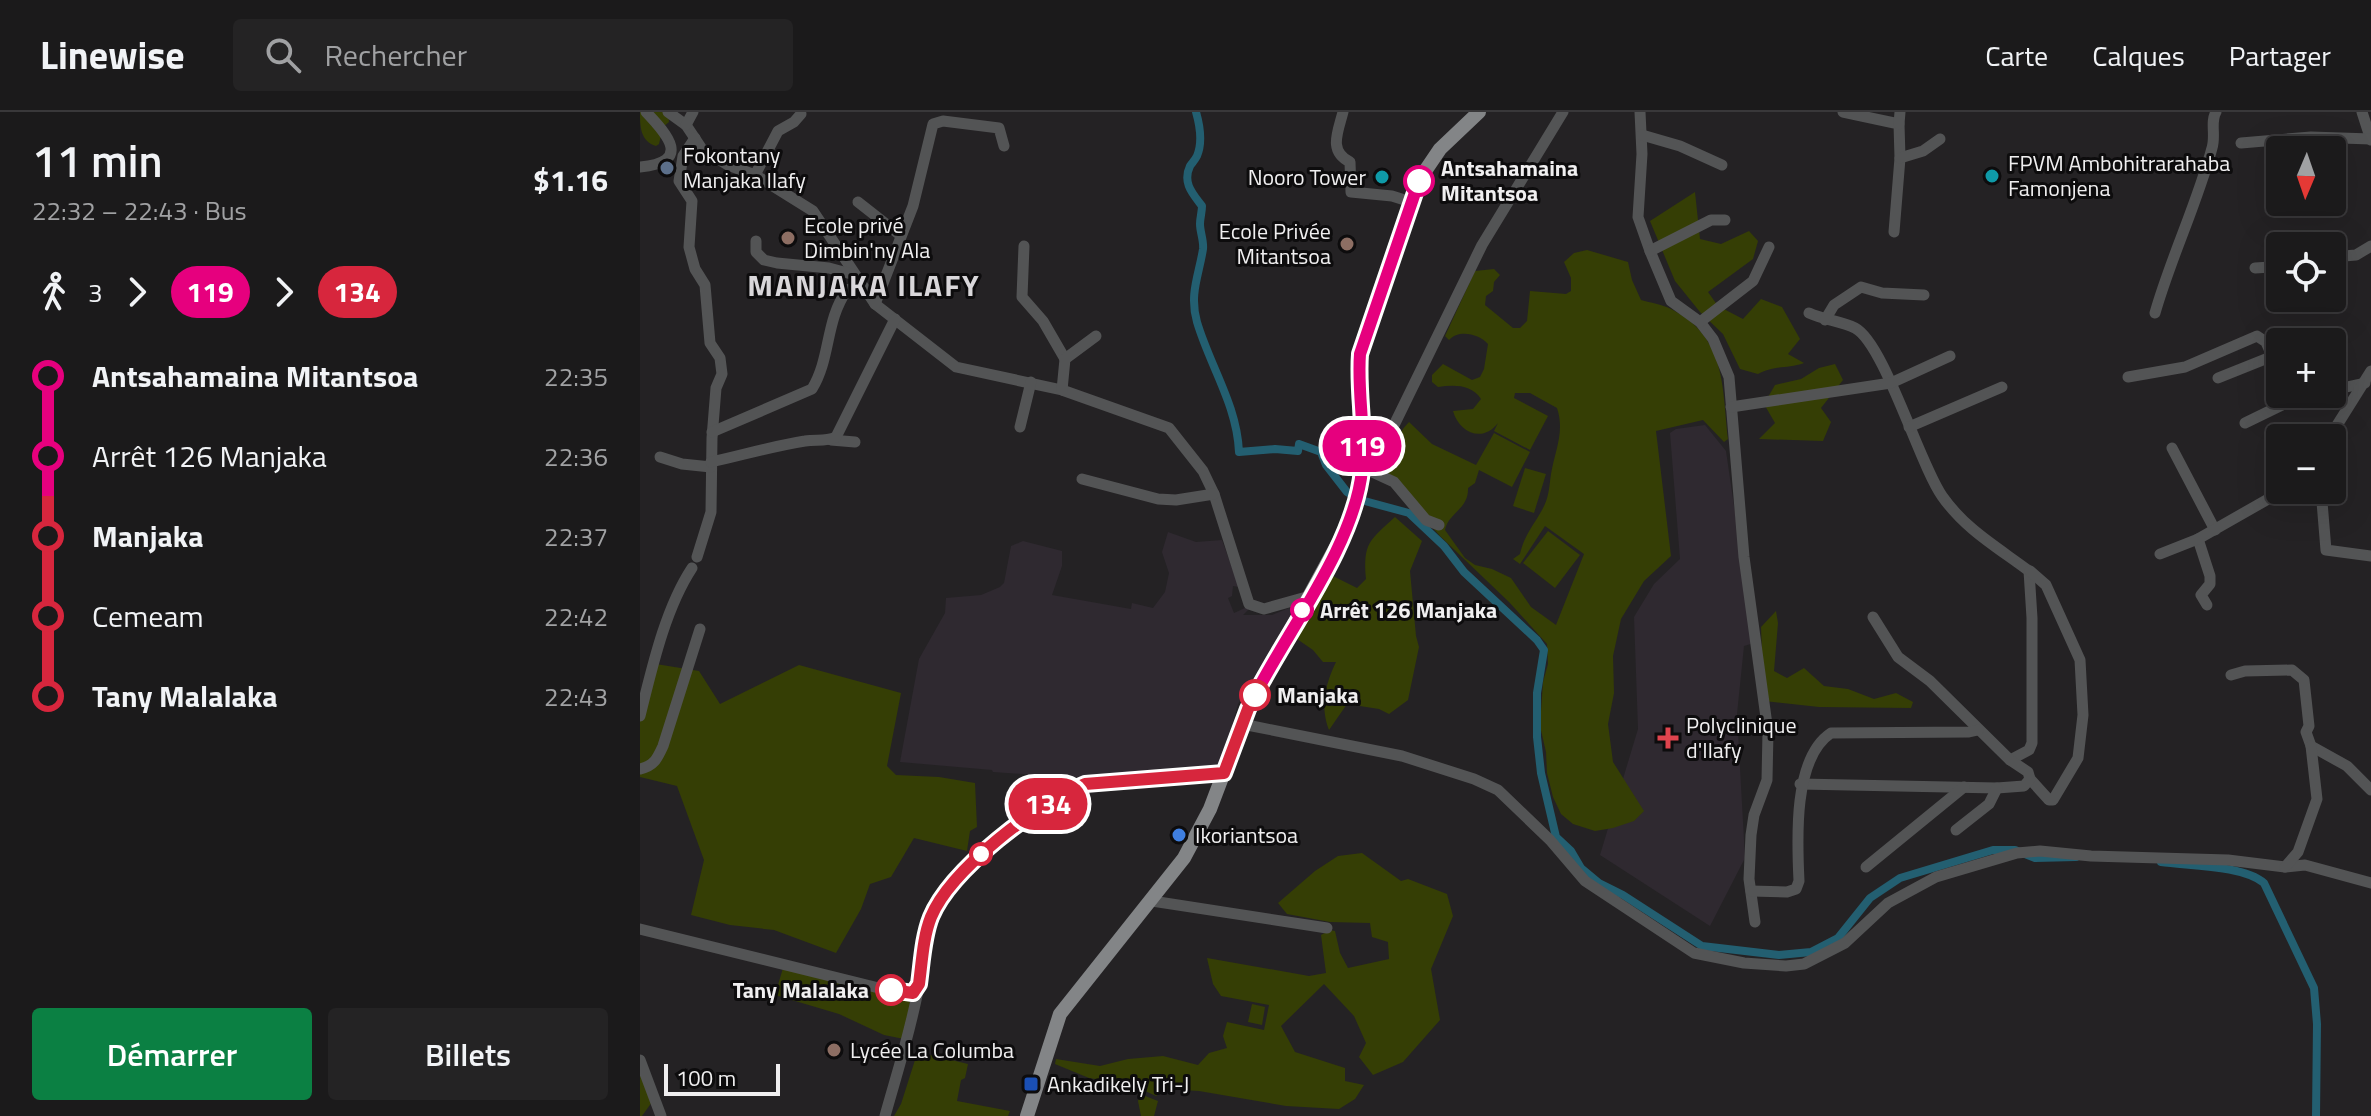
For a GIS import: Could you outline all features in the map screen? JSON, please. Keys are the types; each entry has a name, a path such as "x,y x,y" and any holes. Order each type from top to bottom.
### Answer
{"main road":[{"path":"1027,1116 1060,1014 1184,858 1276,654 1344,532 1365,470 1358,377 1360,354 1411,202 1429,164 1440,149 1479,112"}],"street":[{"path":"640,167 662,162 669,157 671,145 669,137 646,112"},
{"path":"668,112 686,125 702,149 728,165 755,175 813,211 875,304 956,367 1062,390 1169,428 1192,454 1214,494 1249,604 1264,609 1311,595"},
{"path":"686,125 693,112"},
{"path":"1343,112 1335,142 1340,157 1350,162 1351,192 1392,196 1411,202"},
{"path":"1439,525 1426,520 1394,482 1365,470 1377,460 1482,245 1563,112"},
{"path":"1640,112 1642,135 1638,217 1671,301 1700,322 1713,339 1729,377 1744,557 1768,732 1767,780 1754,815 1751,835 1751,891 1755,922"},
{"path":"1843,112 1899,118 1900,158 1894,232"},
{"path":"2155,313 2210,154 2214,130 2212,119 2216,112"},
{"path":"2241,143 2311,137 2371,140 2362,112"},
{"path":"755,175 778,131 801,114"},
{"path":"875,304 913,206 934,118 999,128 1004,146"},
{"path":"1642,135 1680,146 1722,165"},
{"path":"640,716 661,640 711,512 712,432 716,388 722,374 720,358 710,343 705,285 695,269 689,247 692,201 679,181 683,156 695,138"},
{"path":"1900,158 1923,151 1940,139"},
{"path":"858,202 900,235"},
{"path":"1650,251 1711,220 1725,220"},
{"path":"756,241 756,252 764,260 829,268 858,280"},
{"path":"1024,246 1022,297 1043,321 1065,359 1062,390"},
{"path":"2346,257 2352,257 2371,246"},
{"path":"1700,322 1753,281 1769,247"},
{"path":"2255,268 2266,267"},
{"path":"712,432 812,389 818,378 837,306 858,280"},
{"path":"1825,320 1834,305 1861,287 1882,293 1924,295"},
{"path":"1809,313 1856,329 1864,336 1891,383 1931,478 1967,527 2046,585 2080,660 2083,715 2078,758 2053,800 2049,800 2030,779 2028,772 2010,760 1930,681 1898,657 1873,617"},
{"path":"830,440 839,434 895,319"},
{"path":"1065,359 1096,336"},
{"path":"2128,377 2185,367 2257,336 2263,337 2266,343"},
{"path":"1731,407 1891,383 1950,356"},
{"path":"2218,378 2266,359"},
{"path":"2346,386 2368,377"},
{"path":"2338,424 2368,377"},
{"path":"1020,427 1031,382"},
{"path":"1909,427 2002,387"},
{"path":"2245,423 2276,408"},
{"path":"660,457 691,466 711,465 807,440 855,442"},
{"path":"2172,448 2215,530"},
{"path":"1082,479 1158,499 1176,500 1214,494"},
{"path":"2160,554 2198,539 2266,500"},
{"path":"2322,504 2326,550 2371,556"},
{"path":"2198,539 2210,576 2210,584 2201,595 2207,605"},
{"path":"2010,760 2029,750 2032,743 2029,571"},
{"path":"640,769 649,767 657,760 700,629"},
{"path":"2231,675 2245,671 2292,670 2304,680 2309,726 2306,732 2311,746 2317,799 2298,852 2285,867"},
{"path":"1242,724 1391,753 1474,779 1498,790 1550,840 1585,881 1694,953 1744,963 1804,964 1845,943 1888,903 1936,877 2017,853 2040,851 2091,856 2228,860 2285,867 2305,865 2371,883"},
{"path":"1751,891 1787,892 1796,889 1799,881 1800,784 1821,739 1831,733 1978,730"},
{"path":"2311,746 2347,766 2371,790"},
{"path":"885,1116 908,1036 931,917 958,874 985,850 1067,792 1085,784 1224,773"},
{"path":"1800,784 1997,788 2024,786 2030,779"},
{"path":"1866,867 1964,787"},
{"path":"1956,830 1989,804 1997,788"},
{"path":"1152,901 1327,928"},
{"path":"640,929 903,994 913,993 919,984"},
{"path":"640,1060 661,1116"}],"shaded area":[{"path":"1705,425 1726,451 1754,643 1744,646 1737,714 1745,858 1710,926 1600,855 1638,729 1634,617 1654,584 1680,559 1670,433 1676,429"},
{"path":"1168,532 1196,542 1222,540 1239,587 1233,586 1232,596 1228,598 1234,613 1247,607 1249,609 1243,615 1272,615 1289,608 1293,612 1238,704 1221,767 1210,771 1108,780 900,762 919,659 945,613 946,598 981,595 1000,587 1004,583 1011,546 1023,541 1062,551 1062,566 1052,595 1131,609 1132,603 1153,608 1165,592 1169,573 1162,552"}],"green space":[{"path":"640,112 668,112 669,122 663,127 656,146 644,137"},
{"path":"1695,192 1700,239 1721,244 1749,231 1758,241 1753,259 1708,292 1718,306 1743,319 1761,299 1782,307 1800,339 1788,354 1804,363 1758,374 1740,369 1723,334 1675,281 1650,221"},
{"path":"1587,250 1628,262 1641,300 1671,309 1689,320 1702,334 1718,364 1728,439 1724,442 1703,420 1656,431 1671,556 1644,581 1621,619 1613,656 1614,693 1608,724 1613,762 1644,811 1634,821 1595,831 1573,824 1561,814 1553,797 1540,726 1543,682 1548,664 1547,644 1509,602 1440,536 1386,475 1393,446 1409,422 1432,444 1476,465 1494,433 1530,452 1512,487 1479,470 1475,483 1468,488 1465,501 1445,530 1465,558 1475,565 1511,578 1531,607 1556,625 1584,554 1545,526 1520,564 1513,559 1520,554 1547,497 1560,433 1557,408 1530,393 1515,393 1514,398 1548,416 1530,450 1494,431 1498,423 1485,433 1466,430 1453,411 1473,409 1481,399 1467,388 1438,387 1432,382 1432,375 1443,364 1472,380 1480,377 1484,369 1488,344 1469,334 1449,340 1445,336 1475,271 1494,269 1500,275 1494,282 1493,291 1486,296 1485,305 1513,328 1520,328 1527,321 1530,291 1566,294 1571,291 1571,278 1564,262 1574,253"},
{"path":"1835,364 1843,380 1821,408 1831,422 1823,441 1759,439 1775,423 1764,404 1775,385 1801,379 1819,368"},
{"path":"1525,468 1546,474 1534,513 1513,506"},
{"path":"1395,517 1422,541 1410,571 1419,647 1408,700 1389,714 1379,709 1347,704 1329,730 1325,696 1336,662 1323,662 1297,639 1306,617 1312,617 1316,600 1329,574 1357,588 1366,579 1367,550 1379,532"},
{"path":"1548,531 1580,555 1555,588 1523,563"},
{"path":"1776,611 1774,671 1787,678 1804,668 1824,686 1848,689 1874,699 1896,693 1913,702 1911,708 1819,707 1764,701 1761,627"},
{"path":"656,664 699,671 720,704 799,665 901,693 887,766 896,775 975,783 977,827 970,831 967,851 914,838 891,877 870,884 861,909 836,953 774,930 730,925 691,915 704,860 677,786 640,777 640,721"},
{"path":"1362,853 1401,881 1408,879 1447,894 1453,916 1431,969 1440,1020 1403,1062 1373,1075 1359,1057 1366,1043 1354,1016 1324,984 1281,1026 1295,1052 1345,1068 1345,1081 1364,1085 1355,1099 1339,1109 1286,1106 1199,1091 1165,1089 1156,1096 1132,1085 1089,1078 1055,1064 1056,1059 1100,1066 1128,1059 1163,1056 1198,1065 1209,1053 1227,1048 1223,1036 1227,1022 1264,1030 1269,1005 1221,996 1213,984 1207,958 1309,976 1326,973 1321,935 1330,930 1335,931 1340,953 1348,968 1389,959 1388,942 1372,937 1370,923 1330,922 1287,914 1278,903 1338,856"},
{"path":"783,968 875,990 910,1002 904,1039 884,1035 839,1014 775,995"},
{"path":"1252,1004 1265,1007 1262,1025 1248,1022"},
{"path":"931,1055 968,1064 957,1101 1010,1111 1008,1116 894,1116 915,1060"},
{"path":"640,1071 652,1102 642,1116 640,1116"},
{"path":"1140,1094 1158,1101 1154,1116 1141,1116"}],"waterway":[{"path":"1196,112 1200,145 1187,178 1202,206 1200,224 1203,249 1194,293 1195,312 1233,418 1239,452 1298,451 1299,444 1321,452 1326,465 1347,492 1361,500 1409,513 1444,546 1464,572 1537,640 1544,650 1537,693 1541,773 1556,837 1571,851 1581,868 1599,883 1702,946 1779,955 1811,952 1838,938 1870,898 1900,878 1993,850 2015,850 2035,858 2076,857"},
{"path":"2161,862 2230,870 2264,883 2314,988 2317,1024 2316,1116"}],"bus line":[{"name":"119","path":"1255,695 1331,558 1359,492 1363,465 1358,377 1360,354 1419,181"},
{"name":"134","path":"891,990 913,993 919,984 931,917 958,874 979,855 1067,792 1085,784 1224,773 1255,695"}],"place":[{"name":"Fokontany Manjaka Ilafy","path":"667,168"},
{"name":"FPVM Ambohitrarahaba Famonjena","path":"1992,176"},
{"name":"Nooro Tower","path":"1382,177"},
{"name":"Antsahamaina Mitantsoa","path":"1419,181"},
{"name":"Ecole privé Dimbin'ny Ala","path":"788,238"},
{"name":"Ecole Privée Mitantsoa","path":"1347,244"},
{"name":"Arrêt 126 Manjaka","path":"1302,610"},
{"name":"Manjaka","path":"1255,695"},
{"name":"Polyclinique d'Ilafy","path":"1668,738"},
{"name":"Ikoriantsoa","path":"1179,835"},
{"name":"Tany Malalaka","path":"891,990"},
{"name":"Lycée La Columba","path":"834,1050"},
{"name":"Ankadikely Tri-J","path":"1031,1084"}],"district":[{"name":"MANJAKA ILAFY","path":"864,285"}]}
